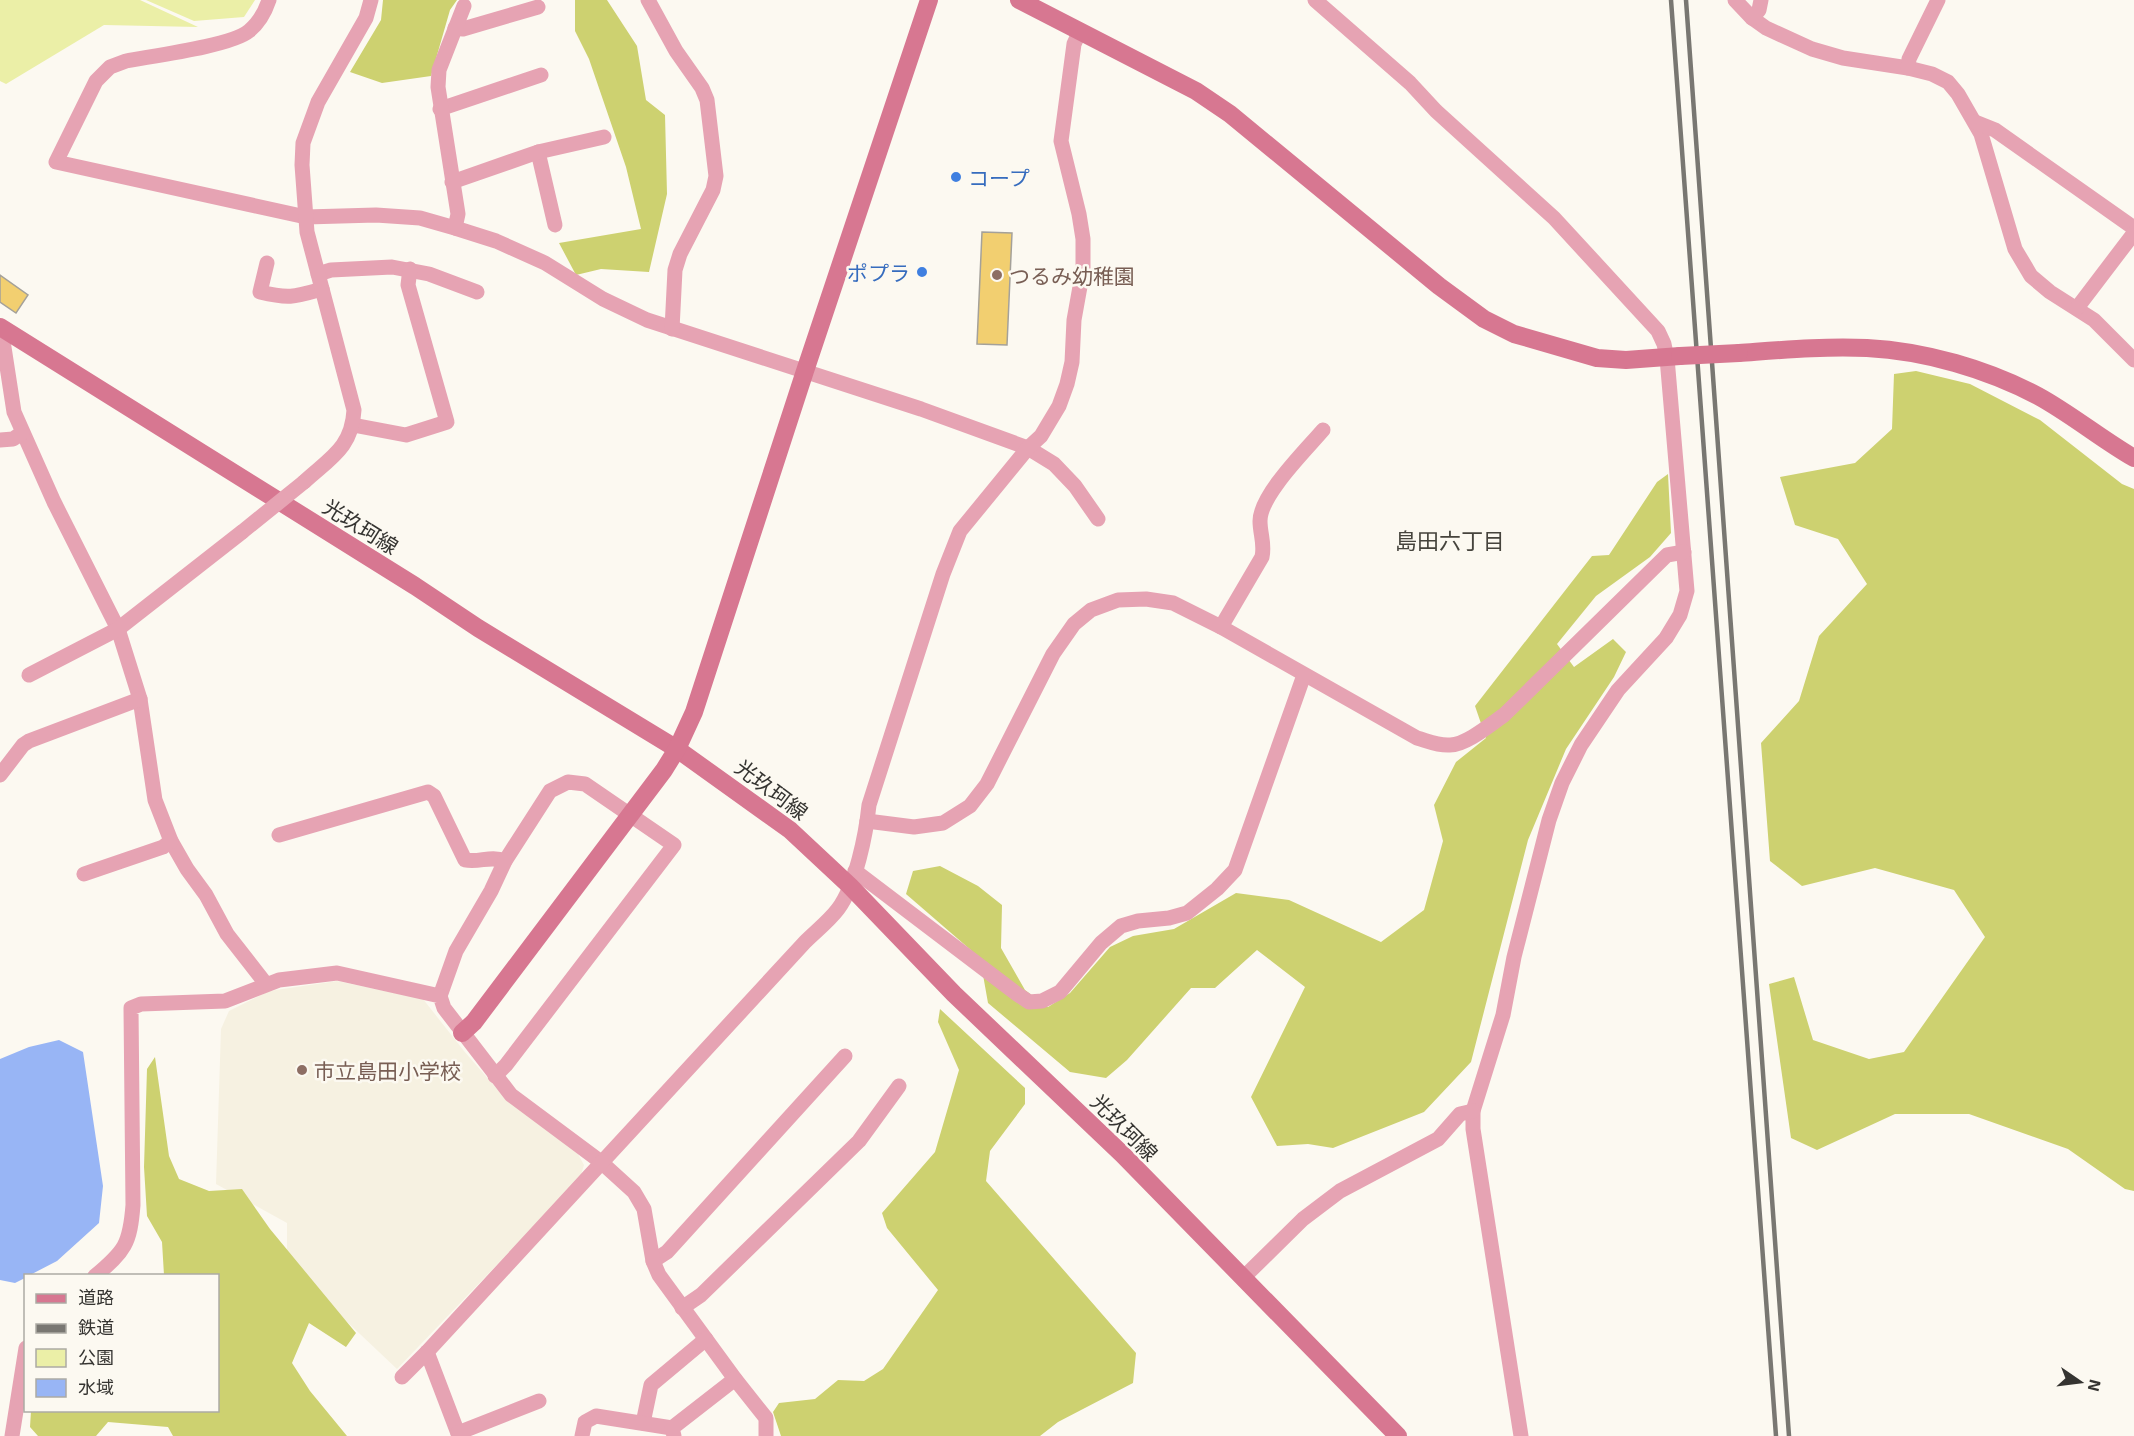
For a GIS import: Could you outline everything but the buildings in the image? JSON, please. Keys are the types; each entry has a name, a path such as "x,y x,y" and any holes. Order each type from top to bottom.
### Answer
{"street":[{"path":"269,0 264,14 248,32 226,42 126,61 110,67 96,81 56,162 306,217 376,215 420,218 496,241 545,263 603,299 646,320 921,409 1028,448 1054,464 1075,486 1098,519"},
{"path":"29,675 118,629 304,482 348,441 353,425 354,410 307,232 302,165 303,143 318,102 366,18 371,0"},
{"path":"648,0 676,51 702,88 707,100 716,176 712,190 680,254 675,270 672,329"},
{"path":"462,1033 474,1022 632,815 677,749 694,712 929,0"},
{"path":"1019,0 1196,91 1230,114 1439,286 1485,319 1514,334 1597,358 1626,360 1821,348 1893,350 1948,362 1997,377 2039,397 2134,458"},
{"path":"1315,0 1410,83 1436,111 1554,218 1658,331 1674,357 1687,591 1680,615 1666,638 1618,690 1581,745 1562,783 1549,820 1514,957 1503,1015 1473,1111 1473,1129 1521,1436"},
{"path":"1735,0 1752,18 1766,28 1812,48 1843,58 1908,68 1932,74 1948,82 1975,122 1990,160 2015,249 2031,276 2049,292 2094,320 2134,360"},
{"path":"1752,18 1759,10 1761,0"},
{"path":"1908,68 1909,59 1938,0"},
{"path":"455,228 458,213 438,87 439,70 464,6"},
{"path":"455,27 463,29 538,7"},
{"path":"402,1377 428,1352 601,1162 839,908 853,878 873,794 943,573 960,531 1028,448 1041,436 1059,406 1067,384 1072,362 1073,327 1083,270 1083,239 1061,141 1074,44 1080,31"},
{"path":"440,109 541,75"},
{"path":"1975,122 1995,130 2134,228"},
{"path":"452,182 538,153 604,137"},
{"path":"538,153 555,225"},
{"path":"2077,308 2134,233"},
{"path":"267,263 260,292 284,297 299,296 331,270 392,267 429,274 477,292"},
{"path":"353,425 406,435 447,422 408,285 410,269"},
{"path":"0,327 14,412 22,433 118,629 140,699 155,800 171,842 206,895 227,934 266,984"},
{"name":"光玖珂線","path":"0,327 415,586 478,628 677,749 853,878 921,961 1122,1155 1398,1436"},
{"path":"1221,627 1262,557 1265,546 1260,521 1263,507 1280,479 1323,430"},
{"path":"0,440 13,439 22,433"},
{"path":"867,821 914,827 943,823 970,806 987,784 1053,654 1074,624 1091,610 1118,600 1146,599 1173,603 1221,627 1417,738 1453,746 1504,715 1667,555 1684,552"},
{"path":"853,878 1029,1002 1042,1001 1060,992 1101,943 1121,926 1187,913 1217,889 1235,870 1304,675"},
{"path":"0,775 23,745 29,741 140,699"},
{"path":"495,1076 506,1065 674,845 585,784 568,782 550,791 505,861 491,891 456,951 440,996 444,1008 495,1076 511,1095 601,1162 634,1192 644,1209 653,1261 659,1275 735,1380 766,1418 766,1436"},
{"path":"279,835 428,792 434,796 465,860 496,857 505,861"},
{"path":"84,874 163,847 171,842"},
{"path":"95,1274 122,1251 131,1232 133,1205 131,1008 141,1004 225,1001 279,980 337,973 440,996"},
{"path":"653,1261 667,1252 845,1056"},
{"path":"682,1308 701,1295 859,1141 899,1086"},
{"path":"1243,1278 1303,1219 1340,1191 1438,1139 1460,1114 1473,1111"},
{"path":"643,1423 651,1385 706,1339"},
{"path":"428,1352 458,1434 539,1401"},
{"path":"12,1436 24,1361"},
{"path":"582,1436 585,1422 596,1416 643,1423 673,1432 735,1380"}],"shaded area":[{"path":"337,981 423,999 497,1089 578,1154 584,1165 580,1178 397,1369 287,1265 287,1223 216,1184 221,1029 229,1011 269,991"}],"green space":[{"path":"0,0 140,0 198,27 104,25 6,84 0,81"},
{"path":"146,0 255,0 244,17 194,21"},
{"path":"383,0 457,0 450,10 431,76 382,83 350,72 381,20"},
{"path":"575,0 607,0 637,46 646,100 665,115 667,194 649,272 601,269 576,275 559,243 641,229 626,167 589,59 575,31"},
{"path":"1916,371 1970,384 2040,420 2122,484 2134,489 2134,1191 2125,1189 2068,1149 1969,1114 1895,1114 1817,1150 1791,1138 1769,984 1794,977 1813,1040 1869,1059 1904,1052 1985,937 1954,890 1875,868 1802,886 1770,861 1761,743 1799,701 1819,636 1867,584 1838,539 1795,525 1780,477 1855,463 1892,429 1894,374"},
{"path":"1668,474 1671,533 1650,557 1596,596 1557,644 1574,667 1613,639 1626,652 1614,677 1566,749 1528,840 1471,1062 1424,1112 1333,1148 1308,1144 1277,1146 1251,1097 1305,987 1257,950 1215,988 1191,988 1127,1060 1106,1078 1070,1072 988,1003 980,958 906,894 913,871 940,866 978,886 1002,905 1001,948 1025,990 1048,1007 1070,993 1110,947 1133,936 1174,929 1236,893 1289,900 1381,942 1424,910 1443,841 1434,805 1456,762 1486,738 1475,706 1592,556 1609,555 1657,482"},
{"path":"940,1009 1025,1088 1025,1104 990,1151 986,1181 1136,1353 1133,1383 1058,1422 1040,1436 781,1436 773,1412 779,1403 815,1399 838,1380 864,1381 883,1369 938,1290 887,1228 882,1213 935,1152 959,1070 938,1022"},
{"path":"155,1057 169,1156 179,1179 209,1191 242,1189 270,1229 356,1333 346,1347 309,1323 292,1363 310,1391 347,1436 173,1436 168,1427 108,1422 96,1436 38,1436 30,1427 31,1412 219,1412 219,1274 164,1274 162,1242 147,1216 144,1167 147,1069"}],"water":[{"path":"59,1040 83,1052 103,1186 99,1223 57,1261 32,1274 24,1274 24,1278 15,1283 0,1280 0,1059 29,1047"}],"railway":[{"path":"1671,0 1776,1436"},
{"path":"1686,0 1789,1436"}],"place":[{"name":"コープ","path":"956,177"},
{"name":"ポプラ","path":"922,272"},
{"name":"つるみ幼稚園","path":"997,275"},
{"name":"市立島田小学校","path":"302,1070"}],"district":[{"name":"島田六丁目","path":"1450,540"}]}
